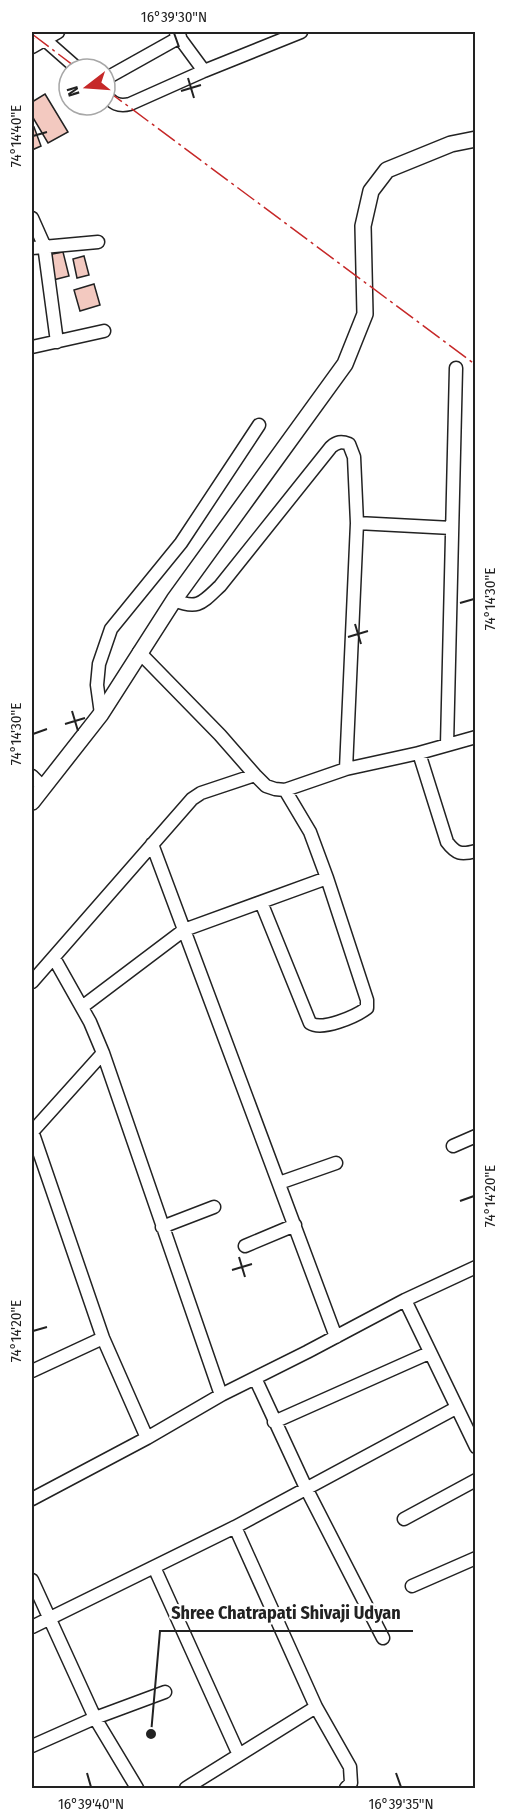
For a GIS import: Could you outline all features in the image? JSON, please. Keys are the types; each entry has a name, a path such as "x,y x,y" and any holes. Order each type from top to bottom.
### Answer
{"street":[{"path":"32,46 41,35 58,32"},
{"path":"117,105 121,107 301,32"},
{"path":"117,72 177,34 204,71"},
{"path":"41,35 65,57"},
{"path":"32,802 101,714 174,600 345,364 365,314 363,226 371,191 387,170 451,144 476,139"},
{"path":"32,218 57,342"},
{"path":"38,247 98,242"},
{"path":"32,347 104,331"},
{"path":"447,746 456,368"},
{"path":"101,714 97,685 99,664 111,629 181,543 259,425"},
{"path":"174,600 188,606 208,598 336,443 342,441 349,444 352,449 357,523 346,769"},
{"path":"357,523 452,528"},
{"path":"139,652 266,786 285,790 346,769 420,753 476,737"},
{"path":"420,753 447,842 454,851 462,855 476,851"},
{"path":"32,982 192,799 201,793 255,775"},
{"path":"32,776 44,788"},
{"path":"261,902 310,1023 316,1027 324,1026 360,1013 367,1008 367,1000 310,832 285,790"},
{"path":"152,844 336,1337"},
{"path":"82,1007 184,930 327,878"},
{"path":"54,957 82,1007 103,1053 220,1395"},
{"path":"103,1053 32,1132 103,1338 147,1438"},
{"path":"453,1146 476,1136"},
{"path":"279,1183 336,1163"},
{"path":"162,1227 214,1207"},
{"path":"245,1246 295,1225"},
{"path":"32,1499 147,1438 220,1395 405,1300 476,1267"},
{"path":"405,1300 476,1447"},
{"path":"32,1371 103,1338"},
{"path":"274,1422 429,1353"},
{"path":"255,1378 306,1488 383,1638"},
{"path":"32,1627 235,1527 456,1408"},
{"path":"404,1519 476,1480"},
{"path":"235,1527 316,1707 350,1767 351,1783 346,1788"},
{"path":"412,1586 476,1558"},
{"path":"154,1567 239,1755"},
{"path":"32,1580 95,1718 137,1788"},
{"path":"32,1746 95,1718 165,1692"},
{"path":"186,1788 316,1707"}],"building":[{"path":"45,94 68,132 48,143 32,116 32,102"},
{"path":"34,127 41,146 32,150 32,128"},
{"path":"63,252 69,276 53,280 47,255"},
{"path":"84,256 89,275 77,278 73,259"},
{"path":"94,284 100,305 80,311 74,290"}],"power":[{"path":"32,34 62,57"},
{"path":"117,98 476,365"}],"place":[{"name":"Shree Chatrapati Shivaji Udyan","path":"151,1734"}]}
